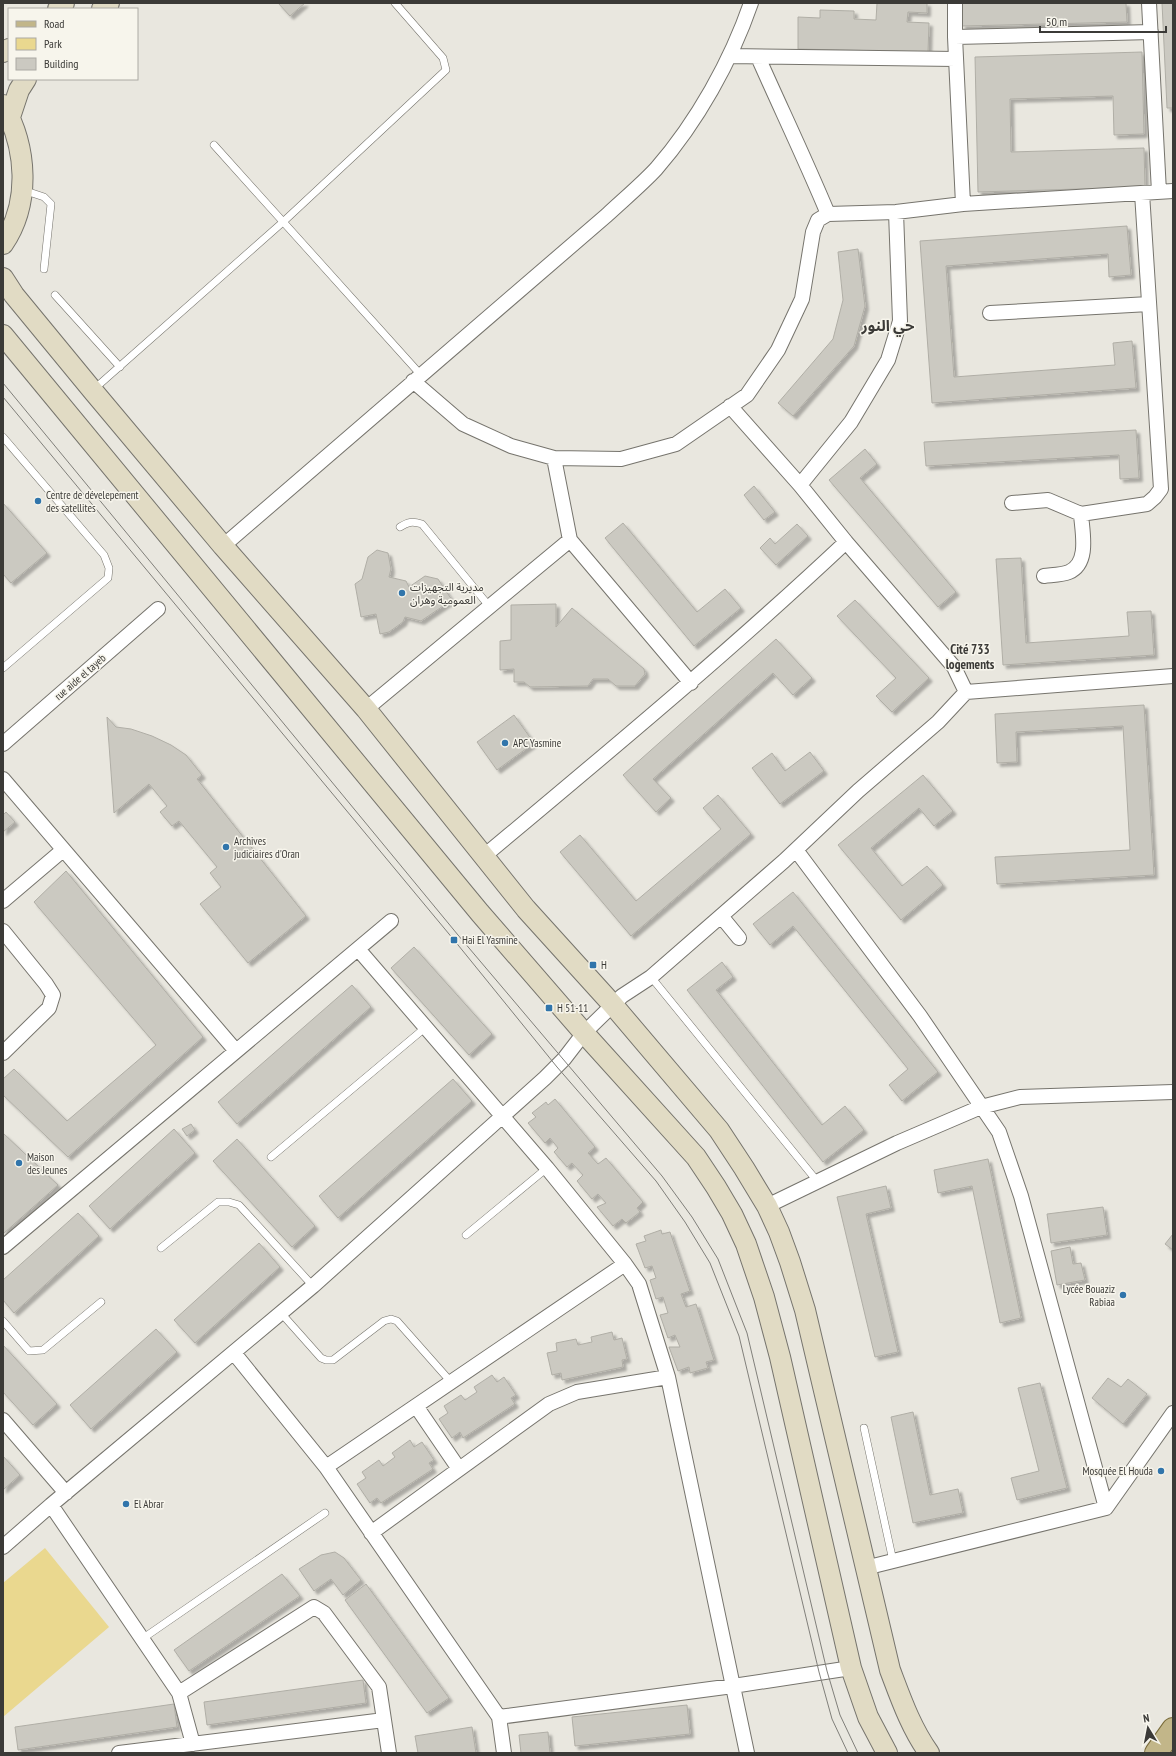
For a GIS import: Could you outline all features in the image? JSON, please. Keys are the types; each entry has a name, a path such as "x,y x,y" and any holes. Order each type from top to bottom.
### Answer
{"main road":[{"path":"3,244 15,221 22,190 22,158 18,137 6,111 25,80"},
{"path":"3,278 14,295 223,546 366,709 526,909 613,1005 719,1130 744,1168 767,1206 790,1262 805,1310 818,1360 865,1568 890,1670 906,1713 929,1753"},
{"path":"3,336 480,913 584,1033 696,1157 732,1214 746,1244 764,1297 780,1357 851,1668 868,1717 887,1753"},
{"path":"1156,1753 1173,1729"}],"street":[{"path":"223,546 607,215 655,170 683,135 729,56 743,28 751,3"},
{"path":"955,3 955,37 963,204"},
{"path":"1149,3 1159,192"},
{"path":"955,37 1151,32"},
{"path":"729,56 956,59"},
{"path":"758,57 784,117 808,164 828,214"},
{"path":"417,378 463,424 511,446 554,458 621,459 676,444 747,395 778,350 802,299 813,232 818,220 828,214 896,212 963,204 1173,190"},
{"path":"1012,503 1048,500 1081,514 1147,504 1161,489 1142,193"},
{"path":"800,485 851,422 888,360 900,322 896,212"},
{"path":"990,313 1149,304"},
{"path":"730,406 800,485 846,542 954,667 966,692"},
{"path":"554,458 570,540 691,682"},
{"path":"1044,576 1069,572 1078,565 1083,556 1081,514"},
{"path":"366,709 570,540"},
{"path":"483,857 691,682 782,603 846,542"},
{"name":"rue aide el tayeb","path":"3,744 158,609"},
{"path":"5,1543 313,1286 557,1066 584,1033 622,996 651,977 796,850 858,791 938,722 966,692 1173,676"},
{"path":"3,779 236,1051"},
{"path":"3,901 63,850"},
{"path":"796,850 920,1016 999,1132 1021,1196 1106,1508"},
{"path":"721,916 739,938"},
{"path":"3,1248 391,921"},
{"path":"3,931 46,984 53,995 49,1008 3,1053"},
{"path":"358,949 546,1168 625,1264 639,1284 668,1377 747,1753"},
{"path":"767,1206 897,1143 982,1106 1020,1097 1173,1092"},
{"path":"326,1467 625,1264"},
{"path":"234,1353 326,1467 499,1717 504,1753"},
{"path":"371,1533 549,1404 577,1392 668,1377"},
{"path":"416,1406 459,1469"},
{"path":"865,1568 1106,1508 1173,1413"},
{"path":"3,1420 66,1493"},
{"path":"51,1505 179,1693 193,1744"},
{"path":"179,1693 314,1607 324,1612 379,1688 389,1753"},
{"path":"499,1717 733,1686 851,1668"},
{"path":"119,1753 384,1720"}],"lane":[{"path":"93,391 283,222 446,70 443,58 395,3"},
{"path":"214,146 283,222 417,378"},
{"path":"22,190 44,197 51,204 44,269"},
{"path":"55,295 120,366"},
{"path":"3,437 104,555 109,568 108,578 3,668"},
{"path":"400,527 408,522 422,524 490,606"},
{"path":"651,977 817,1181"},
{"path":"271,1157 426,1027"},
{"path":"466,1235 546,1168"},
{"path":"161,1248 218,1202 229,1202 239,1205 313,1286"},
{"path":"3,1321 29,1351 43,1350 101,1302"},
{"path":"281,1313 321,1358 326,1360 333,1360 384,1321 391,1319 397,1321 451,1382"},
{"path":"864,1428 893,1561"},
{"path":"142,1639 324,1513"}],"green space":[{"path":"45,1548 109,1627 3,1717 3,1583"}],"building":[{"path":"278,3 305,3 290,16"},
{"path":"877,3 927,3 927,13 908,12 907,22 929,23 928,52 798,49 798,17 820,18 820,10 854,11 854,19 876,20"},
{"path":"962,3 1126,3 1127,22 962,26"},
{"path":"1162,3 1173,3 1173,108 1167,108"},
{"path":"1142,52 1144,134 1114,135 1113,96 1010,99 1011,152 1144,148 1145,187 978,192 975,57"},
{"path":"1127,226 1131,275 1109,277 1108,254 946,266 954,377 1115,365 1113,343 1132,341 1136,388 932,403 920,241"},
{"path":"858,249 865,306 854,346 793,416 778,403 833,339 843,300 838,252"},
{"path":"1136,430 1139,478 1120,479 1119,455 926,466 924,442"},
{"path":"865,449 877,464 860,478 956,592 938,607 829,480"},
{"path":"754,486 775,512 764,520 744,495"},
{"path":"3,503 47,553 11,583 3,574"},
{"path":"623,523 697,612 725,589 741,608 694,646 605,538"},
{"path":"797,524 808,536 776,565 760,548 770,538 775,544"},
{"name":"مديرية التجهيزات العمومية وهران","path":"377,550 388,553 391,569 389,577 406,581 409,587 425,576 438,579 452,600 421,621 405,617 403,622 389,632 380,634 376,614 361,617 355,584 362,579 368,557"},
{"path":"1021,558 1026,643 1129,636 1127,612 1151,611 1154,655 1003,665 996,559"},
{"path":"855,600 929,678 892,712 876,696 896,678 837,616"},
{"path":"556,604 556,627 572,608 644,669 645,674 635,686 616,686 608,679 593,679 588,686 530,687 524,682 514,682 514,669 500,670 500,641 511,640 511,605"},
{"path":"776,639 812,678 793,695 773,673 653,779 671,798 656,812 623,775"},
{"path":"1144,705 1154,875 997,884 995,857 1130,850 1123,726 1016,732 1017,762 997,763 995,714"},
{"name":"APC Yasmine","path":"514,715 534,743 497,770 477,742"},
{"name":"Archives judiciaires d'Oran","path":"107,717 116,727 131,729 152,736 171,745 186,755 202,775 197,779 306,916 248,963 200,904 221,887 210,873 217,867 179,821 172,826 160,812 167,806 149,784 114,813"},
{"path":"810,752 824,771 780,804 752,768 772,753 785,771"},
{"path":"923,775 953,811 934,826 919,808 871,848 902,886 927,866 943,885 901,920 838,845"},
{"path":"718,795 751,834 631,936 560,852 580,835 636,901 721,829 703,808"},
{"path":"6,812 15,822 3,832 3,815"},
{"path":"66,871 203,1037 68,1157 3,1095 3,1079 14,1069 67,1121 156,1045 34,902"},
{"path":"793,892 938,1072 902,1101 889,1085 908,1069 793,926 770,945 753,924"},
{"path":"414,947 492,1034 469,1055 391,968"},
{"path":"722,962 733,977 716,990 822,1125 845,1106 864,1130 823,1162 687,990"},
{"path":"352,985 371,1007 237,1124 218,1102"},
{"path":"453,1079 472,1101 338,1218 319,1196"},
{"path":"555,1099 595,1147 588,1153 598,1164 606,1158 643,1202 637,1208 640,1212 626,1223 622,1219 613,1226 597,1207 606,1203 598,1194 592,1199 577,1181 583,1175 572,1163 567,1167 554,1152 558,1148 550,1138 545,1143 528,1123 536,1117 532,1113 546,1102 548,1105"},
{"path":"191,1124 195,1130 187,1136 182,1129"},
{"path":"174,1129 195,1153 110,1229 89,1206"},
{"name":"Maison des Jeunes","path":"3,1133 58,1185 3,1234"},
{"path":"237,1139 315,1226 292,1247 213,1161"},
{"path":"988,1159 1021,1318 1000,1323 972,1186 938,1193 934,1170"},
{"path":"886,1186 891,1208 866,1214 898,1352 875,1357 837,1197"},
{"path":"1103,1207 1107,1235 1051,1243 1047,1214"},
{"path":"78,1213 99,1236 14,1313 3,1300 3,1280"},
{"path":"661,1230 662,1234 670,1232 690,1291 681,1294 686,1307 696,1304 714,1360 706,1362 708,1368 690,1373 689,1367 678,1371 669,1347 680,1347 675,1335 668,1338 660,1315 668,1313 663,1297 656,1299 650,1280 656,1278 652,1266 645,1268 636,1244 646,1241 644,1236"},
{"path":"1173,1234 1173,1250 1165,1244"},
{"path":"259,1243 280,1267 195,1343 174,1320"},
{"path":"1070,1247 1073,1264 1081,1263 1085,1280 1057,1285 1051,1251"},
{"path":"156,1329 177,1352 91,1429 70,1405"},
{"path":"612,1332 614,1340 622,1338 627,1359 622,1360 623,1367 562,1380 561,1373 552,1375 547,1353 557,1351 556,1343 576,1339 578,1345 592,1342 591,1337"},
{"path":"3,1345 57,1404 33,1425 3,1392"},
{"path":"492,1375 497,1382 504,1377 516,1395 511,1398 515,1404 463,1438 460,1432 452,1438 439,1419 448,1413 444,1406 461,1395 465,1400 477,1392 474,1387"},
{"path":"1108,1378 1121,1387 1128,1379 1147,1394 1123,1424 1092,1398"},
{"path":"1040,1383 1067,1488 1017,1500 1011,1478 1039,1471 1018,1388"},
{"path":"913,1412 930,1495 958,1489 963,1513 913,1523 891,1417"},
{"path":"410,1440 414,1447 422,1442 434,1460 429,1463 433,1469 381,1503 377,1498 370,1503 357,1484 366,1478 362,1472 379,1460 383,1466 395,1457 392,1453"},
{"path":"3,1456 20,1475 3,1490"},
{"path":"335,1552 344,1558 361,1580 343,1595 331,1579 314,1591 299,1569 321,1555"},
{"path":"282,1574 300,1596 189,1671 174,1650"},
{"path":"366,1584 449,1698 427,1713 345,1600"},
{"path":"363,1680 366,1703 207,1725 204,1702"},
{"path":"174,1704 177,1727 18,1750 15,1727"},
{"path":"687,1705 690,1734 575,1746 572,1717"},
{"path":"472,1727 476,1753 418,1753 415,1736"},
{"path":"548,1732 550,1753 521,1753 519,1735"}],"tram line":[{"path":"3,383 458,935 662,1176 692,1217 718,1259 747,1333 827,1671 840,1715 858,1753"},
{"path":"3,397 454,940 557,1067 656,1181 685,1222 710,1263 739,1336 819,1672 832,1719 848,1753"}],"place":[{"name":"Centre de dévelepement des satellites","path":"38,501"},
{"name":"مديرية التجهيزات العمومية وهران","path":"402,593"},
{"name":"APC Yasmine","path":"505,743"},
{"name":"Archives judiciaires d'Oran","path":"226,847"},
{"name":"Hai El Yasmine","path":"454,940"},
{"name":"H","path":"593,965"},
{"name":"H 51-11","path":"549,1008"},
{"name":"Maison des Jeunes","path":"19,1163"},
{"name":"Lycée Bouaziz Rabiaa","path":"1123,1295"},
{"name":"Mosquée El Houda","path":"1161,1471"},
{"name":"El Abrar","path":"126,1504"}],"district":[{"name":"حي النور","path":"888,326"},
{"name":"Cité 733 logements","path":"970,656"}]}
